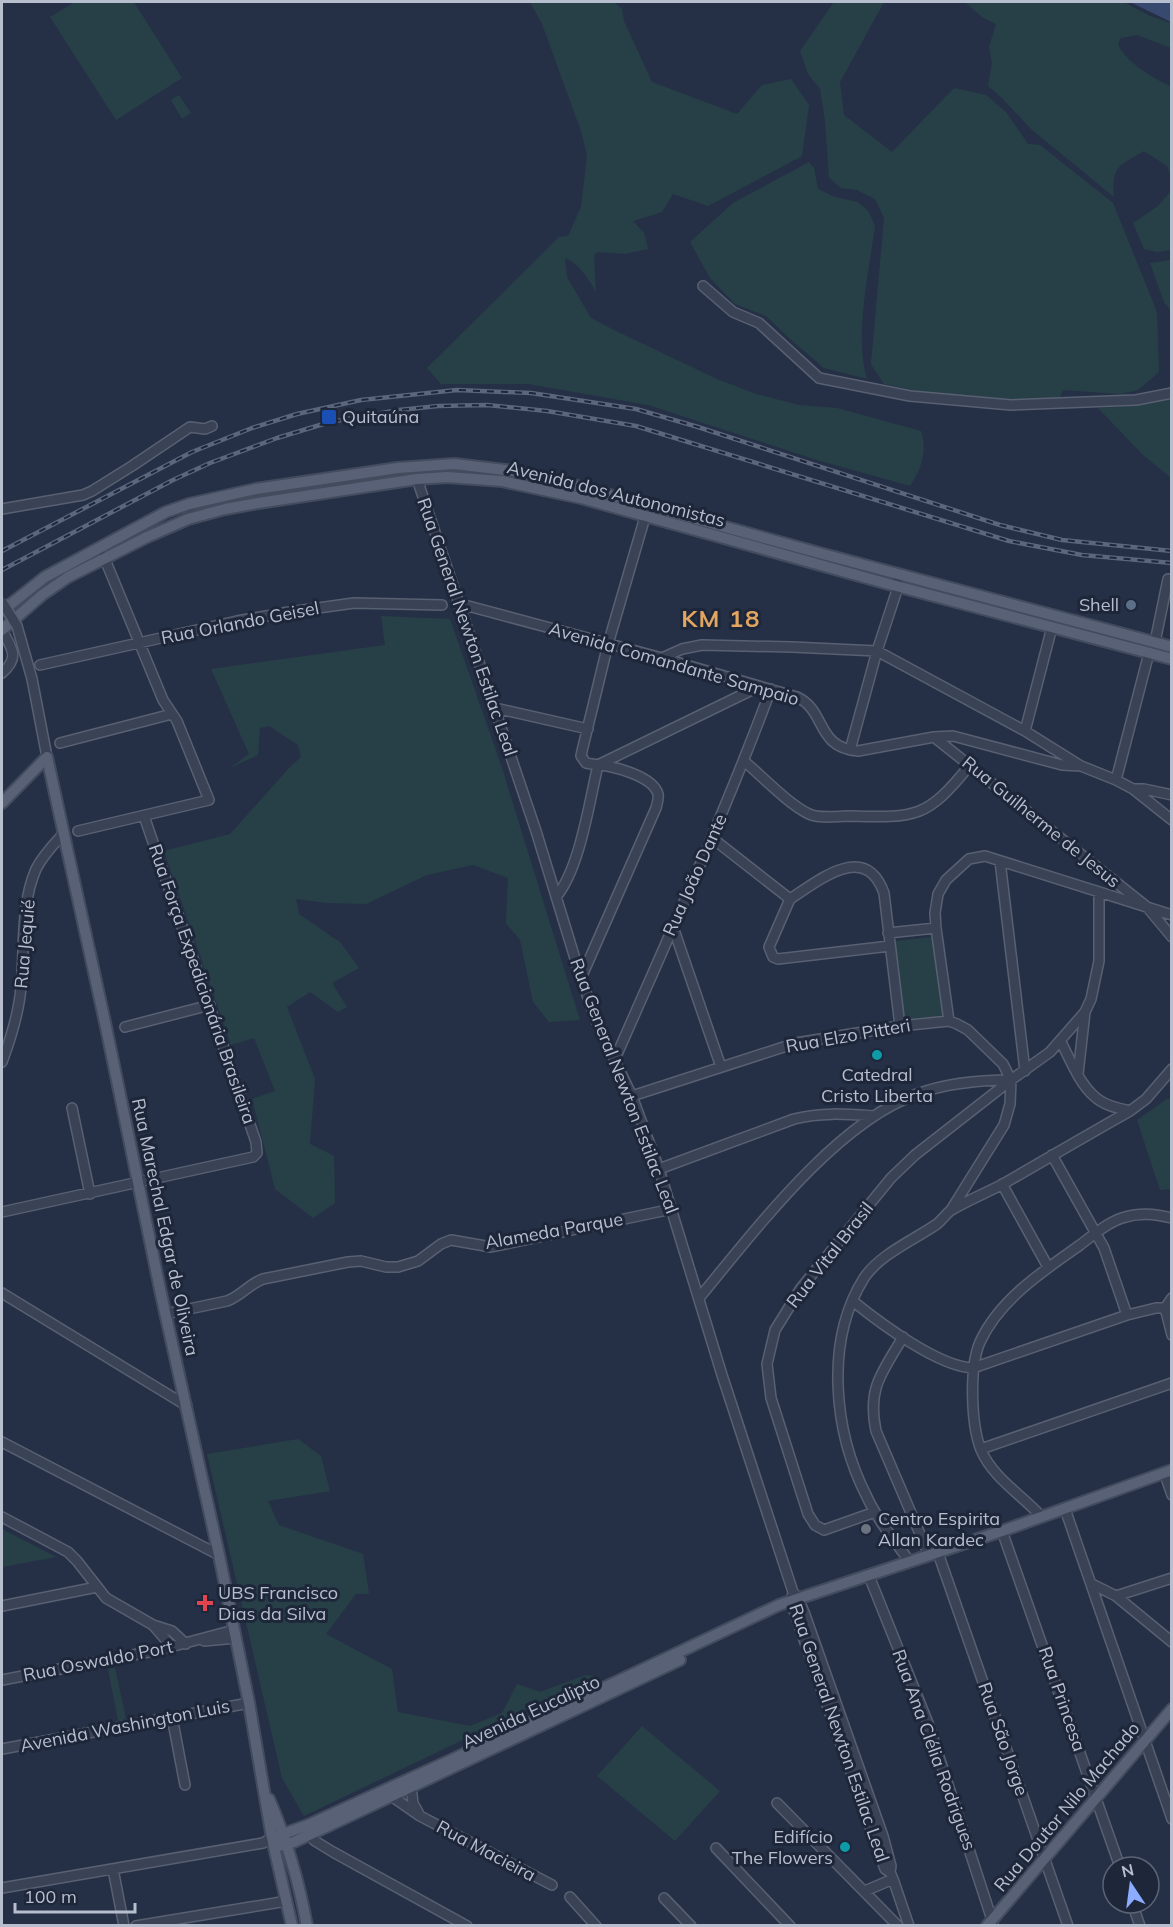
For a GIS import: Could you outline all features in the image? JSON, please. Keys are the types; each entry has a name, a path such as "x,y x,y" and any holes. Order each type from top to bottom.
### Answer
{"main road":[{"name":"Avenida dos Autonomistas","path":"2,611 45,577 166,512 189,504 256,489 398,468 454,464 513,471 559,481 1172,647"},
{"name":"Avenida dos Autonomistas","path":"2,630 42,595 68,577 104,557 188,519 225,508 417,479 447,477 502,481 581,498 1172,659"},
{"path":"645,517 656,510 663,509"},
{"path":"2,803 47,757"},
{"name":"Rua Marechal Edgar de Oliveira","path":"47,757 165,1314 219,1556 249,1703 270,1843 292,1926"},
{"path":"795,1600 1002,1531 1168,1471"},
{"name":"Avenida Eucalipto","path":"270,1843 324,1828 388,1793 411,1787 795,1600"},
{"name":"Avenida Eucalipto","path":"286,1839 795,1600"},
{"name":"Rua Doutor Nilo Machado","path":"991,1924 1172,1708"},
{"name":"Rua Marechal Edgar de Oliveira","path":"262,1782 286,1839 307,1926"}],"street":[{"path":"703,285 734,312 759,323 819,378 910,396 1011,405 1136,400 1172,393"},
{"path":"2,509 83,495 110,481 190,427 205,429 212,426"},
{"name":"Rua General Newton Estilac Leal","path":"417,479 536,831 581,978 597,1023 632,1096 659,1169 722,1375 795,1600 885,1869 891,1875 909,1926"},
{"path":"581,978 658,799 654,787 647,781 614,767 586,763 581,756 608,644 645,517"},
{"path":"78,831 209,800 207,789 177,721 164,700 104,557"},
{"path":"897,573 898,586 877,651 850,750 870,749 933,737 958,736 1062,765 1081,766"},
{"path":"1155,642 1168,605 1168,579"},
{"name":"Rua Marechal Edgar de Oliveira","path":"2,602 17,626 32,679 47,757"},
{"name":"Rua Orlando Geisel","path":"40,664 237,621 354,603 442,605"},
{"name":"Avenida Comandante Sampaio","path":"458,603 662,658 771,689 804,701 832,742 850,750"},
{"path":"1025,731 1052,627"},
{"path":"2,630 14,659 2,674"},
{"path":"662,658 682,649 702,645 877,651 1025,731 1081,766 1133,789 1172,820"},
{"path":"1116,780 1149,653"},
{"path":"598,765 758,687"},
{"name":"Rua João Dante","path":"615,1059 712,838 771,689"},
{"path":"495,708 588,729"},
{"path":"60,743 172,714"},
{"name":"Rua Guilherme de Jesus","path":"933,737 1147,907"},
{"path":"744,761 810,815 888,817 916,813 930,807 970,765"},
{"path":"556,897 564,887 574,865 598,765"},
{"path":"1133,789 1172,795"},
{"name":"Rua Força Expedicionária Brasileira","path":"138,1183 253,1157 257,1153 256,1142 144,816"},
{"name":"Rua Jequié","path":"2,1062 12,1034 21,990 26,908 30,889 36,869 64,833"},
{"path":"712,838 790,899"},
{"path":"950,1212 1004,1125 1010,1104 1011,1080 1003,1064 994,1054 968,1030 949,1021 935,913 938,894 946,880 969,860 985,856 1172,915"},
{"path":"1000,861 1025,1071"},
{"path":"890,946 778,959 773,957 769,947 790,899 839,870 857,866 874,873 884,893 900,1026"},
{"path":"699,1298 775,1208 831,1151 874,1116 915,1095 942,1087 983,1080 1011,1080 1061,1042 1085,1012 1091,999 1099,961 1100,894"},
{"path":"1147,907 1172,937"},
{"path":"673,927 722,1067"},
{"path":"888,933 936,928"},
{"path":"125,1027 210,1005"},
{"path":"1078,1074 1085,1012"},
{"name":"Rua Elzo Pitteri","path":"632,1096 796,1043 900,1026 949,1021"},
{"path":"1061,1042 1078,1074 1094,1096 1106,1104 1130,1111"},
{"path":"910,1562 875,1512 857,1475 847,1444 839,1399 838,1362 841,1338 864,1278 886,1257 938,1223 950,1212 1130,1111 1146,1099 1172,1069"},
{"name":"Rua Vital Brasil","path":"875,1512 824,1530 815,1525 808,1514 771,1398 767,1364 775,1330 801,1288 891,1178 915,1155 1011,1080"},
{"path":"72,1108 90,1194"},
{"path":"659,1169 802,1117 833,1113 874,1116"},
{"path":"1052,1155 1104,1248 1127,1315"},
{"path":"2,1212 138,1183"},
{"path":"1002,1184 1048,1268"},
{"name":"Alameda Parque","path":"165,1314 227,1301 254,1283 263,1280 352,1261 386,1267 404,1266 418,1261 441,1244 451,1240 491,1247 672,1209"},
{"path":"1042,1516 1002,1479 988,1463 981,1449 974,1421 973,1368 980,1343 994,1320 1013,1297 1096,1233 1118,1220 1136,1215 1151,1214 1172,1218"},
{"path":"2,1293 187,1406"},
{"path":"1170,1329 1165,1308 1172,1298"},
{"path":"854,1302 888,1329 936,1356 958,1366 973,1368 1127,1315 1165,1308"},
{"name":"Rua São Jorge","path":"903,1337 877,1381 872,1412 876,1431 934,1554 1068,1926"},
{"path":"981,1449 1172,1383"},
{"path":"3,1446 219,1556"},
{"path":"1168,1471 1172,1495"},
{"path":"1065,1509 1172,1819"},
{"path":"2,1517 68,1552 106,1598 153,1625 172,1631 191,1643"},
{"name":"Rua Princesa","path":"1002,1531 1116,1855"},
{"path":"204,1547 216,1542"},
{"name":"Rua Ana Clélia Rodrigues","path":"869,1576 928,1723 991,1924"},
{"path":"1116,1596 1172,1578"},
{"path":"1092,1584 1116,1596 1172,1642"},
{"path":"2,1606 97,1587"},
{"path":"153,1625 172,1647"},
{"name":"Rua Oswaldo Port","path":"2,1680 235,1634"},
{"name":"Avenida Washington Luis","path":"2,1749 249,1703"},
{"path":"172,1717 185,1785"},
{"name":"Rua Macieira","path":"411,1787 413,1803 420,1816"},
{"name":"Rua Macieira","path":"388,1793 420,1816 552,1885"},
{"path":"777,1803 898,1926"},
{"path":"324,1828 333,1852"},
{"path":"309,1834 315,1841 333,1852 467,1926"},
{"path":"2,1888 270,1843"},
{"path":"717,1848 790,1926"},
{"path":"114,1869 124,1926"},
{"path":"865,1891 891,1875"},
{"path":"570,1897 596,1926"},
{"path":"664,1898 691,1926"},
{"path":"136,1926 287,1901"}],"green space":[{"path":"75,2 134,2 182,78 116,120 50,17"},
{"path":"530,2 614,2 622,9 624,21 652,82 737,114 762,85 791,79 809,105 802,156 708,206 673,194 662,212 633,221 644,233 648,249 625,254 598,252 594,255 596,292 579,268 565,258 567,277 591,318 717,379 756,394 799,405 837,408 921,431 924,446 922,460 910,486 817,460 648,405 528,384 441,384 427,368 559,237 568,236 581,207 587,156 581,131 542,24"},
{"path":"834,2 884,2 840,82 844,115 892,152 954,88 986,95 1006,112 1028,144 1040,145 1113,203 1157,312 1159,372 1138,390 1120,394 1063,390 1060,398 1017,402 968,395 931,394 884,384 871,364 884,218 875,199 857,190 841,188 829,178 825,120 820,89 808,74 800,51"},
{"path":"965,2 1124,2 1150,16 1171,23 1171,48 1137,35 1121,38 1118,43 1120,49 1132,62 1149,75 1171,86 1171,176 1167,166 1144,151 1118,168 1114,179 1114,197 1031,129 988,86 992,63 989,47 996,24 982,17"},
{"path":"179,95 191,113 182,119 171,100"},
{"path":"809,162 814,168 818,189 835,197 858,202 869,212 875,226 862,324 863,362 867,379 824,368 766,316 735,304 710,278 690,242 733,203"},
{"path":"1171,191 1171,250 1157,252 1144,249 1133,223 1158,206"},
{"path":"1172,260 1171,311 1164,302 1150,263"},
{"path":"1172,399 1171,478 1143,455 1098,408 1134,406"},
{"path":"381,616 450,619 502,768 580,1020 549,1022 533,1002 520,940 506,923 508,878 473,865 427,875 366,904 326,903 296,899 299,914 341,943 359,968 332,983 347,1007 338,1012 310,992 287,1007 315,1079 310,1144 334,1156 335,1203 313,1218 275,1189 252,1099 275,1091 254,1038 231,1045 164,851 230,834 301,757 298,745 269,726 260,728 258,755 230,768 249,754 211,669 385,645"},
{"path":"932,937 943,1018 904,1021 895,941"},
{"path":"1167,1099 1171,1099 1171,1189 1160,1190 1137,1120"},
{"path":"298,1439 321,1456 330,1491 268,1501 279,1525 363,1554 369,1594 356,1594 326,1634 392,1669 398,1712 470,1726 502,1713 517,1684 540,1692 586,1675 596,1676 304,1816 282,1778 207,1454"},
{"path":"2,1529 56,1557 2,1567"},
{"path":"115,1668 126,1719 118,1721 108,1669"},
{"path":"642,1726 720,1791 675,1841 597,1776"}],"water":[{"path":"1130,2 1171,2 1171,22"}],"railway":[{"path":"2,551 192,452 252,428 297,414 361,400 457,390 531,393 636,409 1000,525 1062,540 1172,551"},
{"path":"2,570 173,480 210,463 277,438 330,422 399,410 487,405 547,411 636,426 1009,541 1082,555 1172,563"}],"place":[{"name":"Quitaúna","path":"329,417"},
{"name":"Shell","path":"1131,605"},
{"name":"Catedral Cristo Liberta","path":"877,1055"},
{"name":"Centro Espirita Allan Kardec","path":"866,1529"},
{"name":"UBS Francisco Dias da Silva","path":"205,1603"},
{"name":"Edifício The Flowers","path":"845,1847"}],"district":[{"name":"KM 18","path":"721,619"}]}
